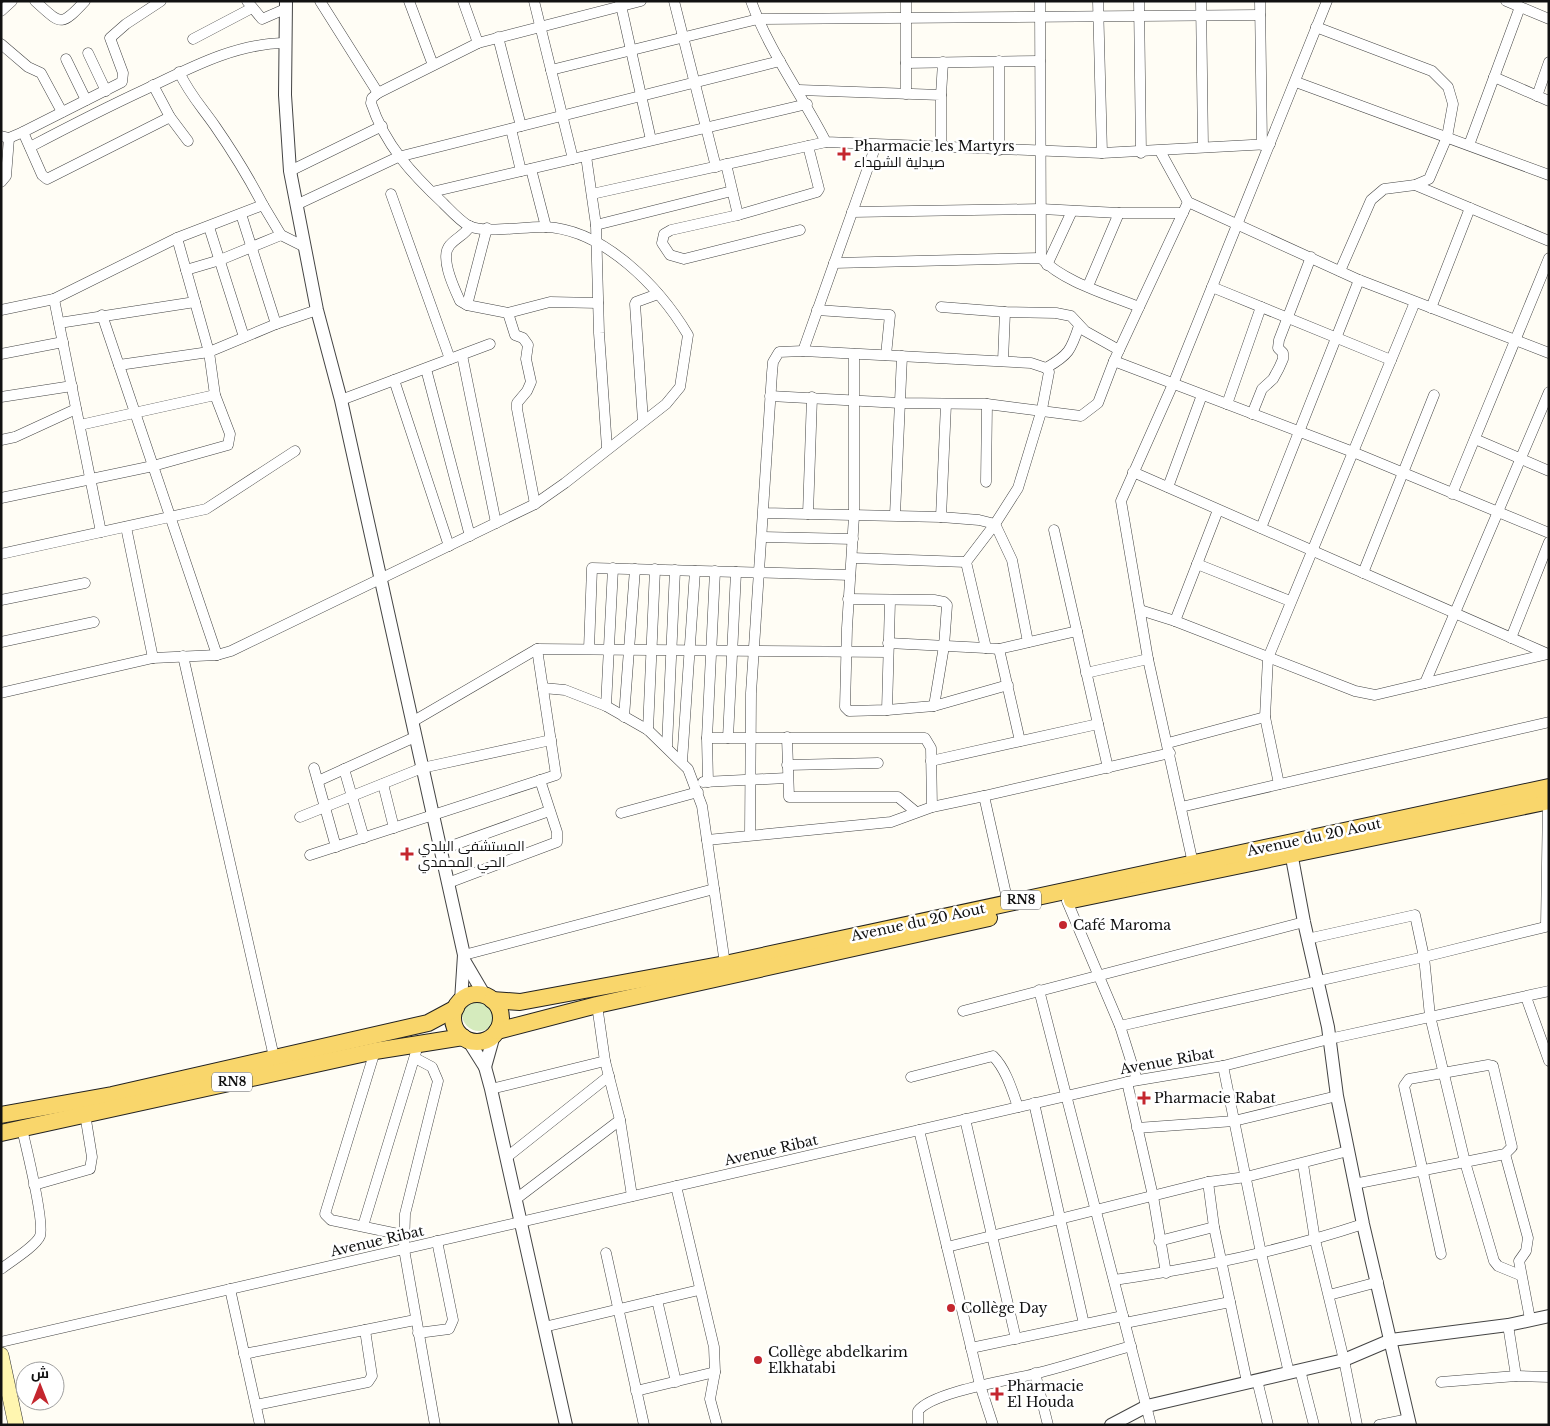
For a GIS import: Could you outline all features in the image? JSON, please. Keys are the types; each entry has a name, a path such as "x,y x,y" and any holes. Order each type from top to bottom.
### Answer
{"main road":[{"name":"Avenue du 20 Aout","path":"488,998 520,1002 725,964 1008,903 1194,868 1548,796"},
{"name":"Avenue du 20 Aout","path":"495,1033 597,1005 1067,901 1194,868"},
{"name":"RN8","path":"1,1115 112,1094 428,1023 472,995 488,998"},
{"path":"488,998 501,1014 495,1033"},
{"path":"458,1004 454,1022 457,1030 466,1039"},
{"name":"RN8","path":"1,1133 375,1051 416,1051 466,1039 479,1042 495,1033"},
{"path":"1,1355 5,1392 16,1425"}],"street":[{"path":"1,12 12,1"},
{"path":"35,1 56,20 62,20 68,19 85,1"},
{"path":"1,182 6,176 5,137 23,132 122,82 124,77 110,38 126,24 161,1"},
{"path":"320,1 378,93"},
{"path":"410,1 433,65"},
{"path":"534,1 573,159"},
{"path":"1,693 153,658 217,655 231,651 535,504 565,483 607,448 666,404 680,387 689,340 684,329 658,294 636,271 596,242 570,230 546,227 487,228 470,226 432,192 398,157 371,103 372,98 378,93 478,43 620,4 641,1"},
{"path":"674,1 716,167"},
{"path":"751,1 758,19 780,61 807,104 826,142"},
{"path":"906,1 906,94"},
{"path":"1040,1 1041,209 1044,262"},
{"path":"1098,1 1102,153"},
{"path":"1139,1 1141,153"},
{"path":"1201,1 1203,147"},
{"path":"1260,1 1266,144"},
{"path":"1194,868 1148,658 1121,501 1173,384 1237,224 1266,144 1296,82 1327,1"},
{"path":"1506,1 1525,6 1549,19"},
{"path":"465,2 478,43"},
{"path":"620,4 651,140"},
{"path":"193,39 250,5 262,18 286,5 284,95 290,171 317,310 340,400 464,958 488,998"},
{"path":"1469,146 1494,76 1525,6"},
{"path":"551,70 758,19 1260,15"},
{"path":"1316,27 1432,71 1448,87 1454,104 1447,137 1429,178 1415,185 1384,189 1371,200 1340,271"},
{"path":"498,37 521,126"},
{"path":"30,147 197,63 254,46 286,43"},
{"path":"1,44 28,67 41,73 62,112"},
{"path":"88,53 106,91"},
{"path":"66,59 86,100"},
{"path":"296,205 398,157 780,61"},
{"path":"999,61 999,150"},
{"path":"906,63 1040,61"},
{"path":"941,147 943,62"},
{"path":"1537,96 1549,62"},
{"path":"179,72 193,100 214,125 245,171 281,234 305,247"},
{"path":"1494,76 1549,101"},
{"path":"1296,82 1549,175"},
{"path":"153,85 170,117 188,141"},
{"path":"799,90 941,95"},
{"path":"432,192 807,104"},
{"path":"23,132 42,175 47,179 51,179 170,117"},
{"path":"290,171 382,126"},
{"path":"511,129 546,227"},
{"path":"592,194 826,142 1102,153 1141,153 1203,147 1266,144"},
{"path":"803,351 876,145"},
{"path":"800,230 684,259 670,254 662,244 664,234 671,230 738,215 817,192 819,189 808,146"},
{"path":"1160,151 1188,202 1359,280 1549,353"},
{"path":"586,156 596,225 598,302 607,448"},
{"path":"726,164 738,215"},
{"path":"1415,185 1549,242"},
{"path":"596,225 732,191"},
{"path":"391,194 450,359"},
{"path":"770,396 900,403 987,404 1042,409 1081,416 1098,402 1114,361 1188,202"},
{"path":"1,310 54,299 177,238 264,205"},
{"path":"1431,308 1470,208"},
{"path":"852,212 1041,209 1119,213 1183,212"},
{"path":"1044,262 1072,211"},
{"path":"1088,286 1119,213"},
{"path":"241,214 276,324"},
{"path":"470,226 466,233 451,244 447,264 460,301 467,305 508,313 550,302 598,302"},
{"path":"209,227 244,337"},
{"path":"467,305 487,228"},
{"path":"186,270 252,248 281,234"},
{"path":"1,498 153,466 228,445 230,434 215,395 209,352 177,238"},
{"path":"1252,414 1262,389 1273,379 1284,358 1278,345 1282,329 1289,318 1311,258"},
{"path":"1452,494 1549,258"},
{"path":"834,263 1044,262 1088,286 1139,307"},
{"path":"1260,528 1359,280"},
{"path":"1212,287 1391,360"},
{"path":"643,421 635,304 658,294"},
{"path":"54,299 101,532"},
{"path":"59,323 195,302"},
{"path":"1279,784 1265,717 1268,658 1415,302"},
{"path":"941,307 1005,312 1056,313 1071,316 1079,326 1119,350"},
{"path":"1226,404 1261,307"},
{"path":"119,365 209,352 276,324 317,310"},
{"path":"817,310 890,315 886,355"},
{"path":"1003,361 1005,312"},
{"path":"508,313 515,335 523,338 528,345 526,359 531,382 527,391 517,403 517,409 535,504"},
{"path":"102,315 217,655"},
{"path":"750,835 749,738 758,572 764,512 770,396 773,362 776,356 780,352 803,351 1003,361 1031,363 1046,368 1063,358 1070,350 1079,326"},
{"path":"1,354 63,342"},
{"path":"340,400 490,344"},
{"path":"854,354 856,400 854,516 848,599 846,710 887,710 934,706 1008,685"},
{"path":"462,355 496,523"},
{"path":"894,515 902,356"},
{"path":"1114,361 1353,452 1549,534"},
{"path":"426,368 470,536"},
{"path":"966,562 995,524 1018,488 1042,409 1048,378 1046,368"},
{"path":"394,380 449,546"},
{"path":"1,397 72,386"},
{"path":"1425,682 1549,392"},
{"path":"80,425 215,395"},
{"path":"1168,487 1202,395"},
{"path":"1363,573 1434,395"},
{"path":"808,514 812,397"},
{"path":"941,517 946,404"},
{"path":"986,482 987,404"},
{"path":"1,440 15,437 76,409"},
{"path":"1474,439 1549,471"},
{"path":"1,554 171,519 206,509 295,451"},
{"path":"1133,472 1548,654"},
{"path":"1175,621 1218,510"},
{"path":"764,512 941,517 979,520 995,524"},
{"path":"995,524 1012,560 1028,642"},
{"path":"126,528 153,658"},
{"path":"1054,530 1108,768"},
{"path":"762,537 853,539"},
{"path":"1511,638 1549,542"},
{"path":"852,558 966,562"},
{"path":"966,562 986,648"},
{"path":"1197,564 1290,601"},
{"path":"589,649 592,568 850,575"},
{"path":"606,706 613,568"},
{"path":"624,717 635,569"},
{"path":"648,730 655,570"},
{"path":"666,746 675,570"},
{"path":"682,762 695,570"},
{"path":"708,782 707,738 715,571"},
{"path":"728,738 736,572"},
{"path":"1,600 85,583"},
{"path":"848,599 944,602 948,611 934,706"},
{"path":"887,710 890,601"},
{"path":"1140,610 1175,621 1355,691 1374,696 1425,682 1548,654"},
{"path":"1,642 94,622"},
{"path":"412,722 537,649 846,651 888,647 944,646 999,649 1077,631"},
{"path":"310,855 556,775 537,649"},
{"path":"999,649 1020,741"},
{"path":"183,656 274,1057"},
{"path":"1086,673 1148,658"},
{"path":"543,688 565,690 606,706 648,730 688,769 696,787 707,840 725,964"},
{"path":"707,840 891,822 932,808 1108,768 1265,717"},
{"path":"1181,807 1549,722"},
{"path":"931,761 1098,724"},
{"path":"318,781 415,737"},
{"path":"787,737 789,797 898,797 916,812"},
{"path":"707,738 925,738 931,744 932,808"},
{"path":"300,818 422,768 551,740"},
{"path":"787,765 878,763"},
{"path":"314,768 336,847"},
{"path":"344,769 364,838"},
{"path":"621,813 708,782 787,778"},
{"path":"448,884 557,842 558,836 540,780"},
{"path":"383,784 394,828"},
{"path":"984,796 1008,903"},
{"path":"1120,1026 1424,957 1548,926 1548,796"},
{"path":"440,850 549,811"},
{"path":"1290,848 1307,940 1318,980 1354,1184 1409,1422 1379,1425"},
{"path":"464,958 714,889"},
{"path":"1067,901 1120,1026 1132,1081 1137,1128 1166,1273"},
{"path":"1307,940 1415,915 1424,957 1430,1016 1445,1072 1465,1162 1494,1261 1498,1266 1520,1275"},
{"path":"963,1011 1304,922"},
{"path":"458,1004 464,958"},
{"path":"1039,990 1151,1425"},
{"name":"Avenue Ribat","path":"1,1342 1034,1103 1132,1081 1223,1066 1329,1039 1549,991"},
{"path":"1526,996 1549,1061"},
{"path":"597,1005 606,1061 620,1120 632,1196"},
{"path":"485,1067 495,1033"},
{"path":"466,1039 485,1067 491,1089 566,1425"},
{"path":"375,1051 325,1214 331,1220 403,1235"},
{"path":"362,1226 416,1051 432,1067 438,1081 405,1214 403,1235 415,1320 435,1425"},
{"path":"911,1078 994,1056 1007,1079 1018,1107"},
{"path":"491,1089 606,1061"},
{"path":"1354,1184 1422,1171 1505,1154 1512,1147 1493,1066 1488,1065 1409,1079 1404,1086 1422,1171 1441,1254"},
{"path":"1223,1066 1261,1252 1295,1372 1314,1425"},
{"path":"507,1157 609,1076"},
{"path":"1137,1128 1234,1121 1337,1096"},
{"path":"1034,1103 1084,1324"},
{"path":"34,1185 90,1169 92,1157 85,1114"},
{"path":"965,1119 1016,1339"},
{"path":"516,1199 620,1120"},
{"path":"1,1269 40,1237 34,1185 22,1129"},
{"path":"919,1130 980,1385 993,1425"},
{"path":"947,1247 1208,1182 1246,1177 1348,1151"},
{"path":"1505,1154 1528,1238 1526,1251 1519,1261 1520,1275 1530,1319"},
{"path":"1302,1164 1315,1240 1344,1360 1357,1425"},
{"path":"1208,1182 1214,1227 1230,1302 1252,1381 1268,1425"},
{"path":"676,1186 699,1290 714,1347 715,1372 710,1399 717,1425"},
{"path":"1114,1280 1166,1273 1315,1240 1363,1224"},
{"path":"1159,1241 1214,1227"},
{"path":"418,1333 449,1329 453,1320 437,1241"},
{"path":"606,1253 644,1425"},
{"path":"1329,1295 1378,1282"},
{"path":"230,1289 260,1425"},
{"path":"544,1327 699,1290"},
{"path":"657,1300 676,1382"},
{"path":"972,1348 1084,1324 1124,1320 1230,1302"},
{"path":"1111,1425 1146,1406 1344,1360 1391,1340 1508,1325 1549,1316"},
{"path":"244,1354 415,1320"},
{"path":"1508,1325 1516,1376"},
{"path":"256,1405 368,1382 372,1376 365,1330"},
{"path":"918,1425 917,1414 921,1407 980,1385 1035,1373 1131,1346"},
{"path":"636,1391 715,1372"},
{"path":"1035,1373 1048,1425"},
{"path":"1441,1382 1516,1376 1549,1377"}],"green space":[{"path":"479,997 486,998 491,1002 495,1007 495,1021 491,1026 486,1030 479,1031 472,1030 467,1026 463,1021 462,1014 463,1007 467,1002 472,998"}],"place":[{"name":"Pharmacie les Martyrs صيدلية الشهداء","path":"844,154"},
{"name":"المستشفى البلدي الحي المحمدي","path":"407,854"},
{"name":"Café Maroma","path":"1063,925"},
{"name":"Pharmacie Rabat","path":"1144,1098"},
{"name":"Collège Day","path":"951,1308"},
{"name":"Collège abdelkarim Elkhatabi","path":"758,1360"},
{"name":"Pharmacie El Houda","path":"997,1394"}]}
